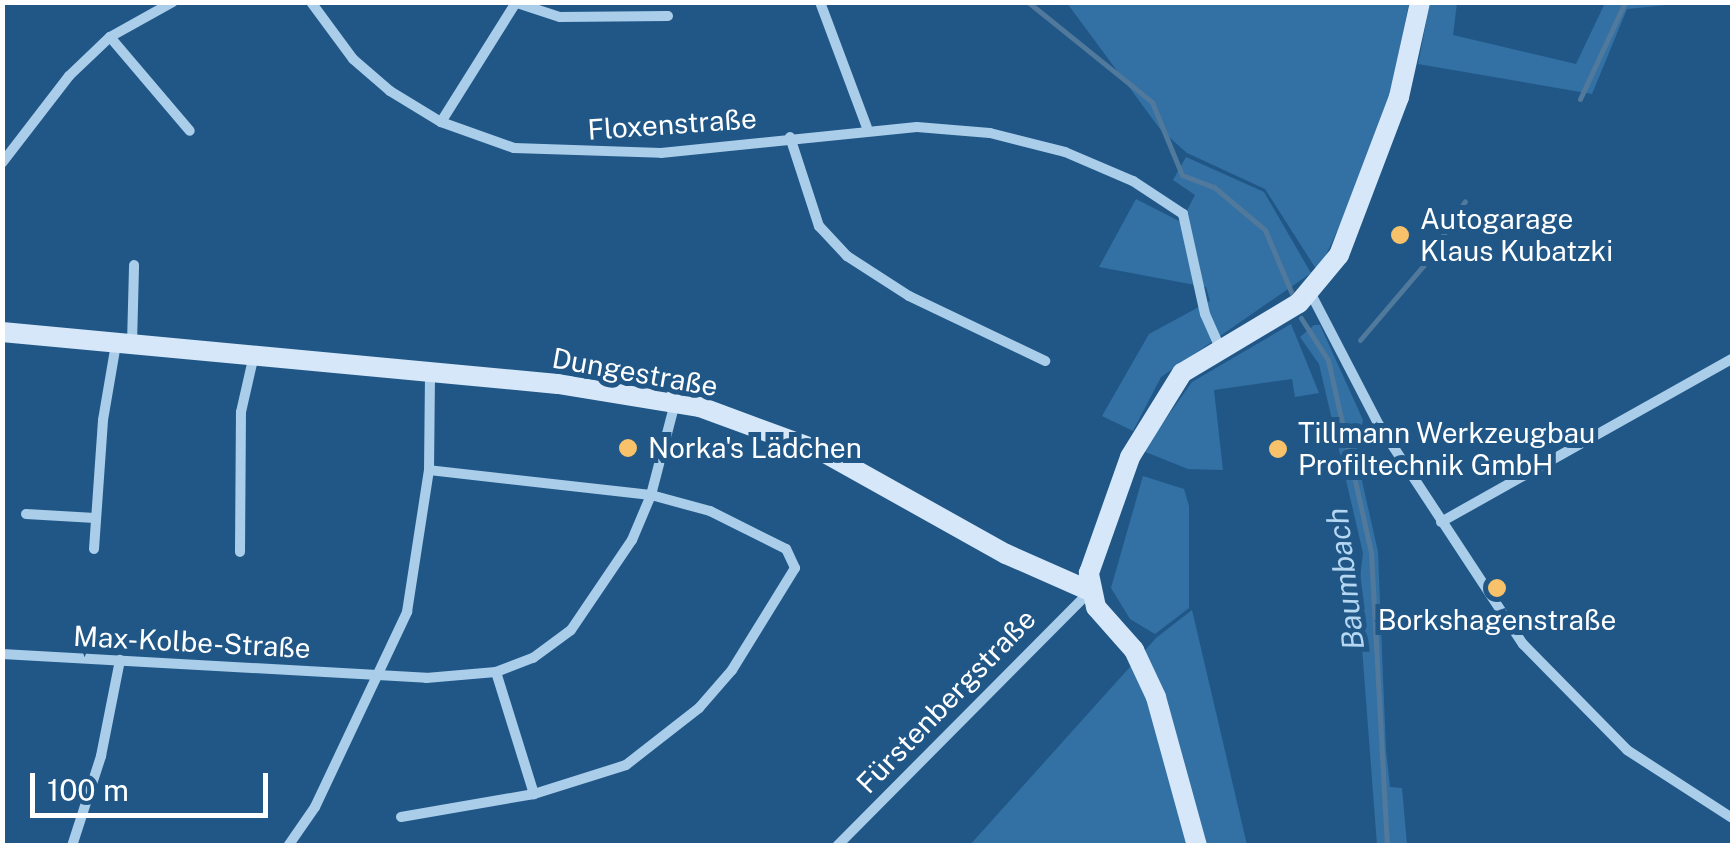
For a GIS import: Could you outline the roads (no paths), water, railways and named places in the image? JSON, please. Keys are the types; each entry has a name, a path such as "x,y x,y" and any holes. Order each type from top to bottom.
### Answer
{"street":[{"path":"2,163 68,76 110,37 173,2"},
{"name":"Floxenstraße","path":"311,2 353,58 390,91 441,122 496,144 558,154 661,153 867,128 957,129 1066,152 1163,198 1184,214 1191,231 1205,314 1219,346"},
{"path":"820,2 867,128"},
{"path":"1197,846 1146,672 1090,591 1096,548 1150,418 1182,374 1219,346 1310,294 1339,254 1382,148 1420,2"},
{"path":"441,122 514,3 560,17 668,16"},
{"path":"110,37 190,131"},
{"name":"Floxenstraße","path":"790,137 819,226 847,256 909,296 1046,361"},
{"path":"94,549 134,266"},
{"path":"1310,294 1366,403 1514,633 1568,696 1628,750 1732,818"},
{"name":"Dungestraße","path":"2,332 430,376 558,384 675,402 825,453 1006,554 1090,591"},
{"path":"240,552 241,412 253,359"},
{"path":"1441,522 1732,360"},
{"path":"288,846 315,807 378,677 414,585 429,470 430,376"},
{"name":"Max-Kolbe-Straße","path":"2,654 378,677 496,672 543,653 571,630 610,578 651,496 675,402"},
{"path":"401,817 534,794 626,765 656,745 732,670 795,568 794,557 710,511 651,496 429,470"},
{"path":"26,514 96,518"},
{"name":"Fürstenbergstraße","path":"837,846 1090,591"},
{"path":"72,846 100,756 120,660"},
{"path":"496,672 534,794"}],"waterway":[{"name":"Baumbach","path":"1028,2 1152,102 1182,175 1214,187 1265,230 1292,294"},
{"path":"1580,99 1625,2"},
{"path":"1360,340 1423,266 1465,201"},
{"name":"Baumbach","path":"1301,318 1328,360 1371,552 1387,846"}],"place":[{"name":"Autogarage Klaus Kubatzki","path":"1400,235"},
{"name":"Norka's Lädchen","path":"628,448"},
{"name":"Tillmann Werkzeugbau Profiltechnik GmbH","path":"1278,449"},
{"name":"Borkshagenstraße","path":"1497,588"}]}
